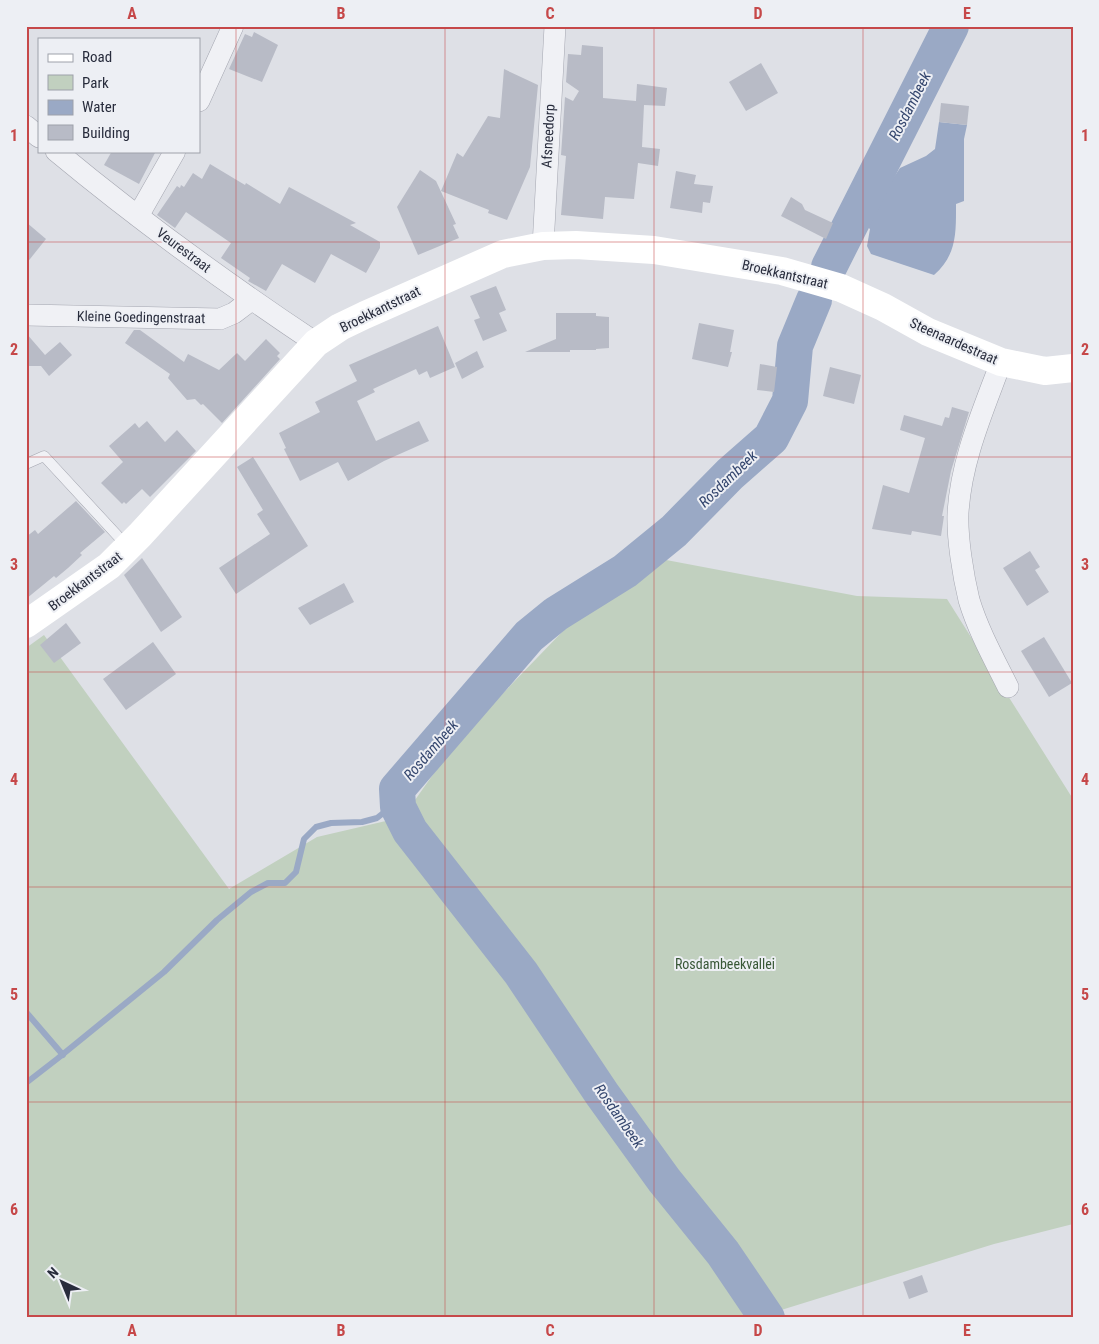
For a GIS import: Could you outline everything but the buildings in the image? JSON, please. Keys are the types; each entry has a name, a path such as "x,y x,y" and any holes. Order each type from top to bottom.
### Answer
{"street":[{"path":"200,99 233,26"},
{"name":"Afsneedorp","path":"543,246 555,26"},
{"path":"26,126 38,136"},
{"name":"Veurestraat","path":"57,152 138,216 251,300 316,344"},
{"path":"138,216 174,152"},
{"name":"Broekkantstraat","path":"26,624 109,566 316,344 340,327 504,254 543,246 576,245 654,250 782,271 841,288"},
{"name":"Steenaardestraat","path":"841,288 883,307 928,332 1001,362 1044,371 1073,368"},
{"name":"Kleine Goedingenstraat","path":"26,315 220,319 234,313 251,300"},
{"path":"1001,362 974,433 961,484 958,536 970,600 985,641 1008,688"}],"lane":[{"path":"26,464 44,456 128,547"}],"green space":[{"name":"Rosdambeekvallei","path":"645,556 857,596 947,599 1073,799 1073,1224 994,1244 778,1311 783,1318 26,1318 26,648 44,635 229,889 317,837 403,817 456,742 592,601"}],"water":[{"path":"939,122 967,125 964,139 964,201 956,204 956,224 951,251 942,267 934,275 871,254 867,246 870,229 864,224 885,178 892,180 900,168 926,156 935,149"}],"waterway":[{"name":"Rosdambeek","path":"829,267 951,26"},
{"path":"865,195 876,199"},
{"name":"Rosdambeek","path":"767,1318 723,1253 664,1180 602,1094 521,973 410,831 398,807 397,789 529,636 556,614 625,571 674,531 730,474 771,438 790,401 795,346 814,300"},
{"path":"26,1083 164,972 217,920 251,892 268,883 285,883 296,872 304,839 316,827 331,823 362,822 377,818 397,802"},
{"path":"26,1012 63,1055"}]}
